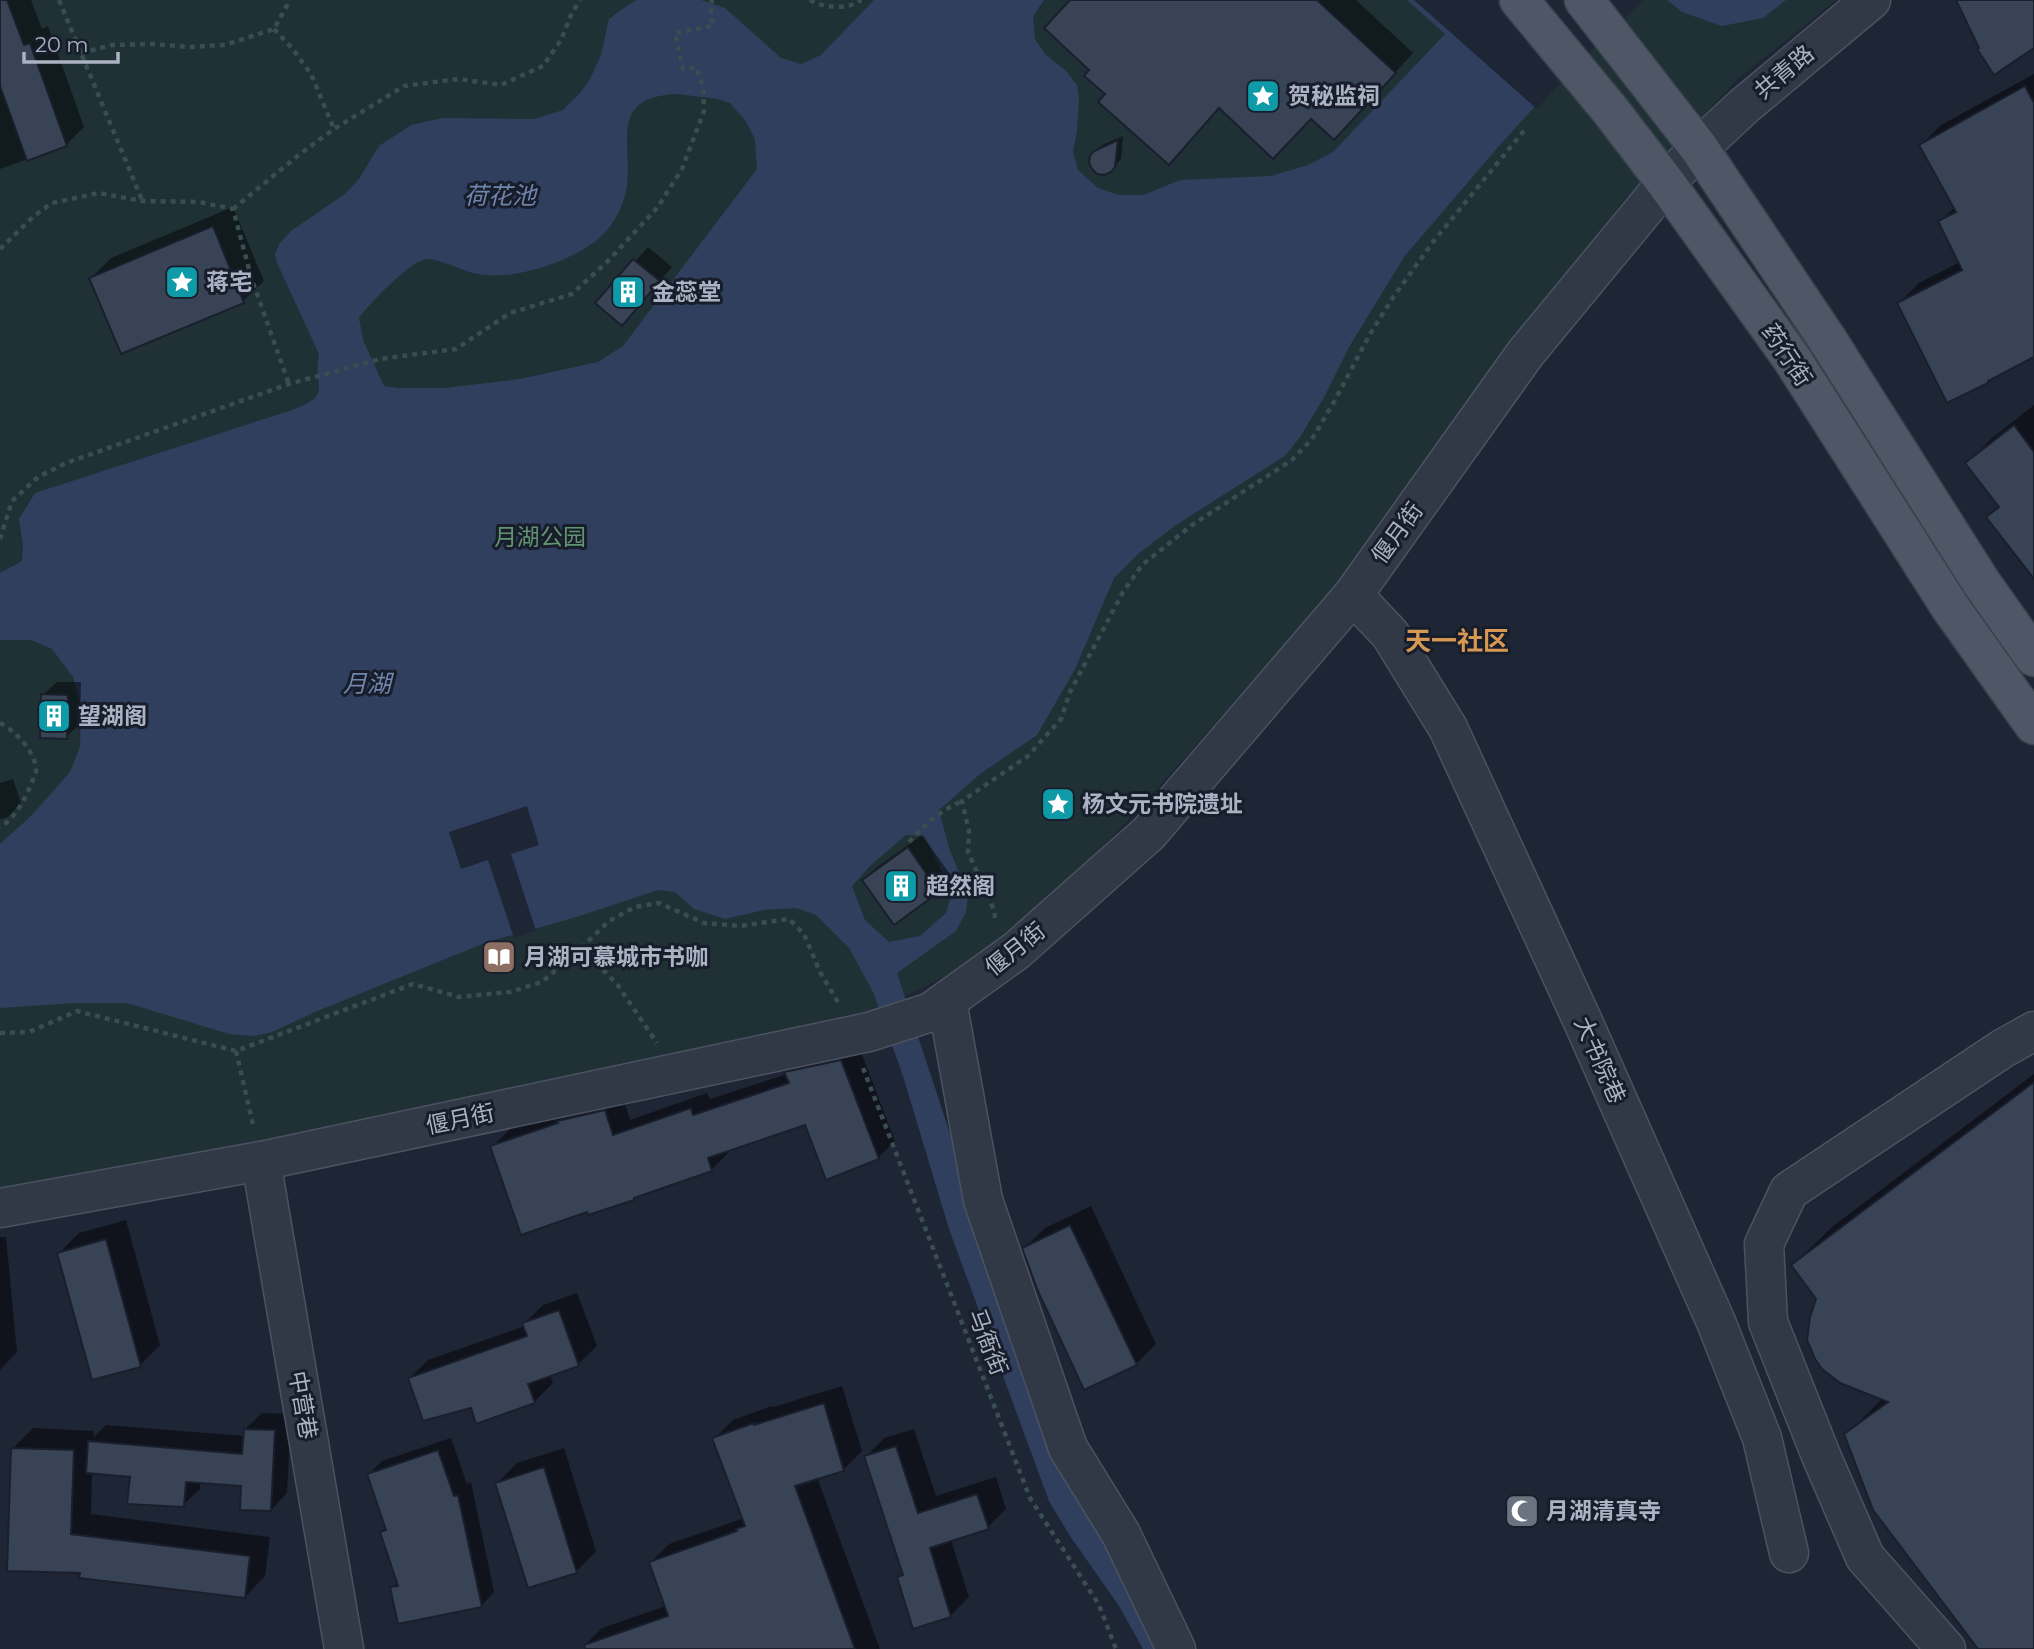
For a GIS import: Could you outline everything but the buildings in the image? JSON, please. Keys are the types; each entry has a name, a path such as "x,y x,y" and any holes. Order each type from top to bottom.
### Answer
{"main road":[{"name":"药行街","path":"1520,0 1666,183 1792,359 1951,607 2034,725"},
{"name":"药行街","path":"1584,0 1699,148 1827,340 1981,582 2034,657"}],"street":[{"name":"共青路","path":"1699,148 1744,106 1871,0"},
{"name":"偃月街","path":"0,1209 259,1151 675,1074 860,1034 939,1006 1016,951 1149,833 1353,595 1525,354 1666,183 1699,148"},
{"name":"大书院巷","path":"1353,595 1390,634 1448,727 1584,1024 1716,1322 1762,1438 1789,1553"},
{"path":"939,1006 983,1200 1068,1448 1121,1534 1176,1649"},
{"path":"1946,1649 1865,1557 1768,1322 1764,1244 1788,1191 2002,1049 2034,1031"},
{"name":"中营巷","path":"259,1151 344,1649"}],"path":[{"path":"59,0 142,201"},
{"path":"81,53 112,44 190,47 225,45 274,29 290,0"},
{"path":"233,209 334,129 404,86 458,79 501,85 543,66 561,40 570,15 580,0"},
{"path":"0,539 12,501 37,477 66,463 289,384 380,359 456,349 510,313 572,294 608,261 657,208 682,169 704,111 703,87 696,67 683,69 675,33 713,26 712,0"},
{"path":"810,0 831,7 857,4 861,0"},
{"path":"274,29 312,74 334,129"},
{"path":"909,842 928,821 1028,757 1061,719 1070,692 1123,592 1142,565 1192,526 1292,460 1312,439 1394,296 1433,242 1527,127"},
{"path":"0,249 34,216 52,203 99,193 142,201 200,202 233,209"},
{"path":"233,209 252,279 289,384"},
{"path":"0,724 11,728 25,744 36,765 36,772 15,814 0,827"},
{"path":"962,801 969,831 968,852 994,910 995,918"},
{"name":"马衙街","path":"236,1051 413,984 459,997 510,992 542,982 609,921 635,907 659,903 704,923 740,926 789,919 804,934 820,972 860,1034 1030,1498 1099,1605 1116,1649"},
{"path":"581,948 617,984 653,1035 675,1074"},
{"path":"0,1033 29,1032 77,1011 236,1051 259,1151"}],"green space":[{"name":"月湖公园","path":"0,0 1836,0 1739,78 1620,205 1346,575 1086,865 984,957 863,1017 0,1199"}],"water":[{"name":"月湖","path":"637,0 701,0 725,8 781,58 801,64 821,55 874,0 1044,0 1033,16 1035,39 1045,54 1066,71 1077,85 1079,101 1073,151 1078,170 1098,188 1119,195 1143,195 1180,180 1271,176 1308,165 1333,152 1445,34 1407,0 1640,0 1567,71 1404,257 1349,347 1323,399 1286,455 1176,525 1138,554 1114,578 1075,669 1037,735 980,774 939,810 949,848 968,895 966,912 956,931 897,973 976,1212 1169,1649 1143,1649 1119,1606 1049,1501 949,1229 903,1076 873,992 849,948 816,915 796,908 764,910 725,919 694,909 675,892 658,890 487,942 272,1032 255,1036 229,1034 127,1003 0,1008 0,844 31,816 70,772 80,747 81,705 73,677 52,649 31,640 0,640 0,573 22,561 23,545 19,519 35,493 292,410 313,399 319,389 319,354 277,263 275,254 280,243 291,231 345,194 359,179 379,146 411,125 443,118 534,119 563,110 590,79 601,55 609,19","holes":["677,94 730,103 745,120 755,139 757,169 623,346 598,362 520,379 445,388 384,386 363,340 359,318 381,293 401,274 427,259 473,273 502,275 549,265 590,245 611,225 624,199 630,117 638,105 653,98","906,835 924,836 952,892 946,913 920,936 889,942 865,920 852,886 871,865"]},
{"path":"1667,0 1786,0 1763,18 1722,26 1682,12"}],"pier":[{"path":"1414,0 1643,0 1569,73 1537,109"},
{"path":"527,806 539,845 511,854 536,931 514,938 488,860 461,869 449,832"}],"place":[{"name":"贺秘监祠","path":"1263,96"},
{"name":"蒋宅","path":"182,282"},
{"name":"金蕊堂","path":"628,292"},
{"name":"望湖阁","path":"54,716"},
{"name":"杨文元书院遗址","path":"1058,804"},
{"name":"超然阁","path":"901,886"},
{"name":"月湖可慕城市书咖","path":"499,957"},
{"name":"月湖清真寺","path":"1522,1511"}],"district":[{"name":"天一社区","path":"1457,641"}],"water label":[{"name":"荷花池","path":"500,196"}]}
